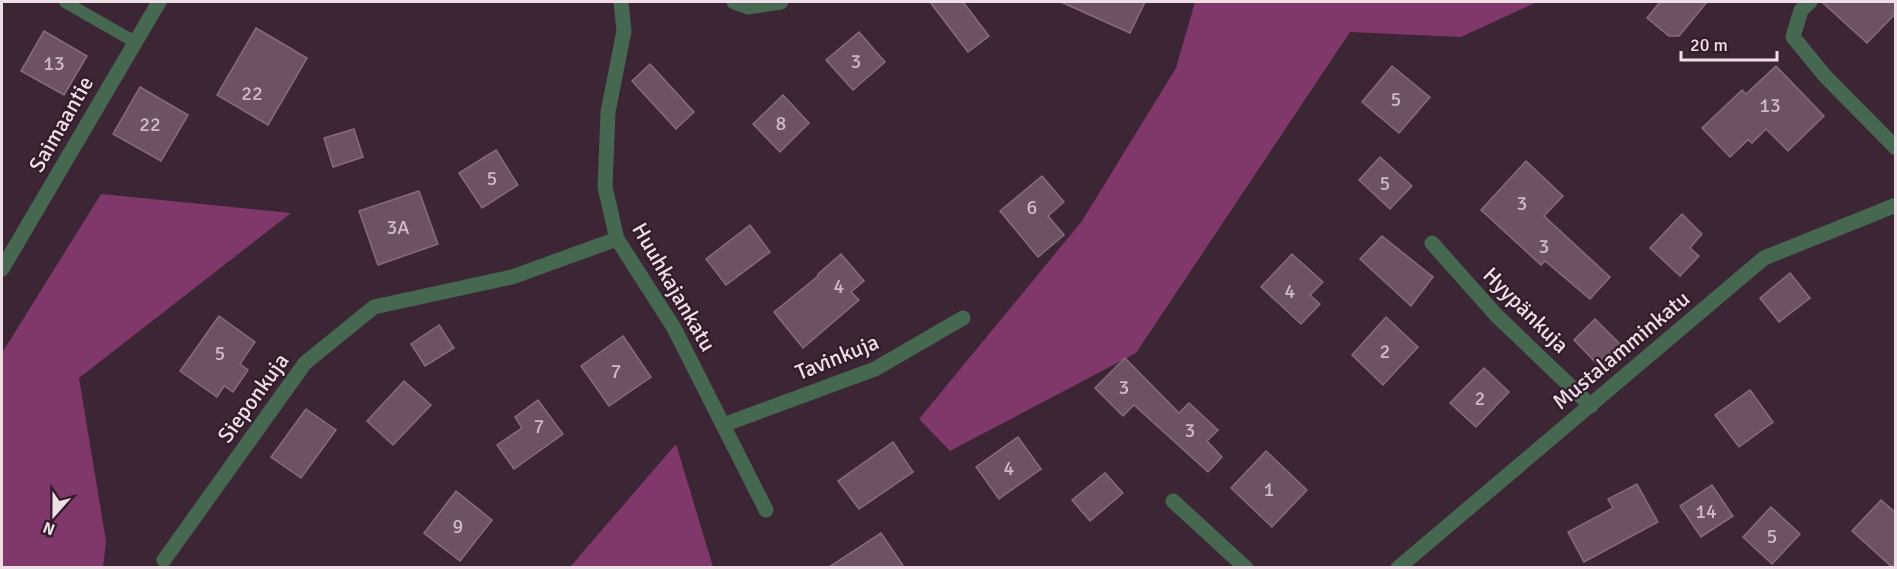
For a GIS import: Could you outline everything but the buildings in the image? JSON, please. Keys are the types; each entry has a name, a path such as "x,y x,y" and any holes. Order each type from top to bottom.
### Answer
{"street":[{"name":"Saimaantie","path":"2,269 159,2"},
{"name":"Huuhkajankatu","path":"621,2 624,31 608,112 605,187 617,239 674,328 766,510"},
{"path":"734,2 748,7 781,2"},
{"path":"1810,2 1801,10 1793,36 1825,76 1896,148"},
{"name":"Mustalamminkatu","path":"1398,567 1592,406 1764,258 1896,205"},
{"name":"Sieponkuja","path":"164,561 305,363 374,308 512,277 617,239"},
{"name":"Hyypänkuja","path":"1431,243 1496,315 1592,406"},
{"name":"Tavinkuja","path":"723,425 875,369 963,318"},
{"path":"1173,501 1246,567"}],"lane":[{"path":"65,2 135,42"}],"shaded area":[{"path":"1195,2 1537,2 1461,37 1350,32 1136,353 950,451 919,419 1082,221 1176,68"},
{"path":"101,194 291,213 79,378 106,541 103,567 2,567 2,353"},
{"path":"676,444 713,567 570,567"}]}
